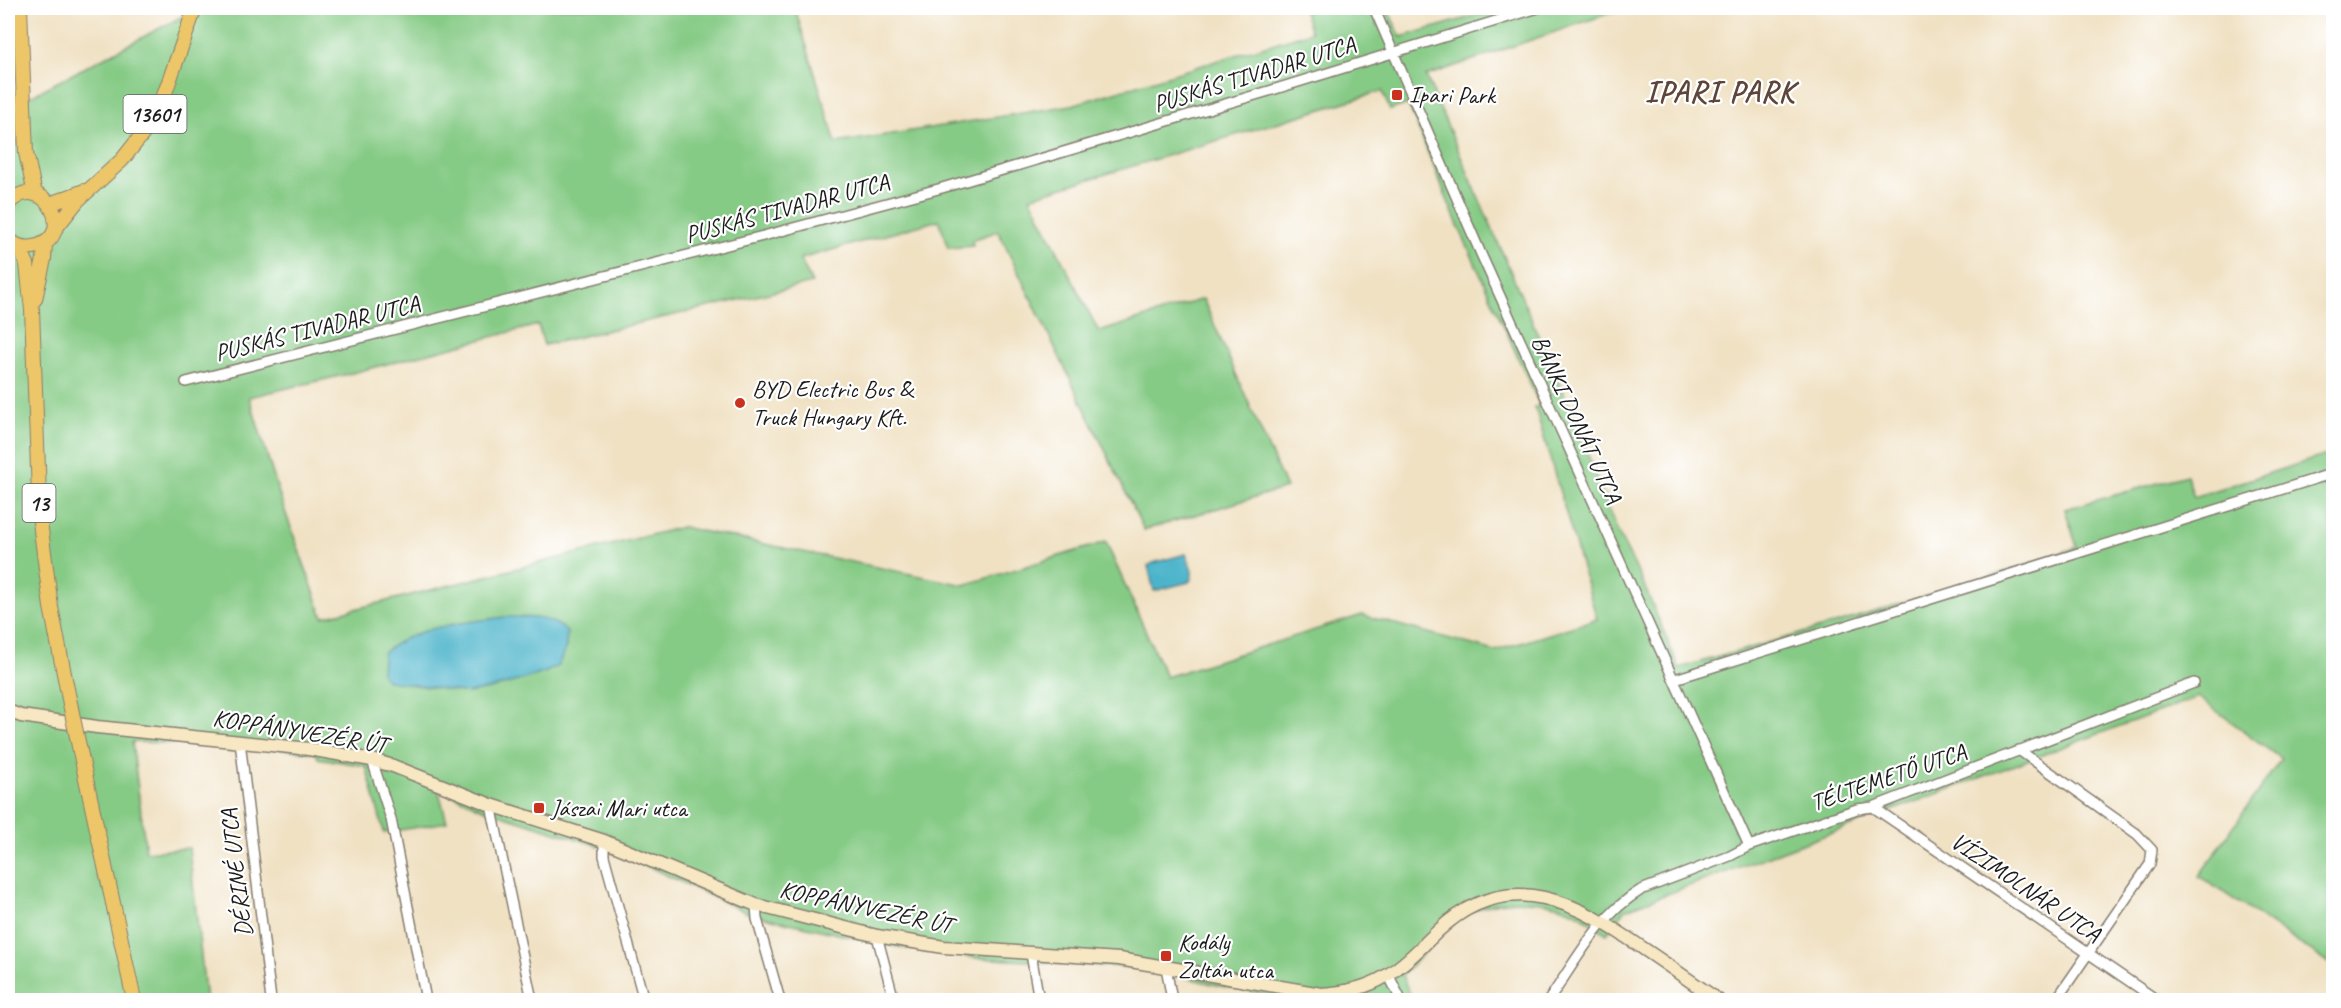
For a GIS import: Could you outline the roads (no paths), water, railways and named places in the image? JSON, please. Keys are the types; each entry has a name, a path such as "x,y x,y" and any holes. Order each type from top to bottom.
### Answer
{"main road":[{"path":"20,8 26,153 35,194 50,204 56,220 55,229"},
{"name":"13601","path":"55,229 92,188 122,160 153,118 166,90 193,8"},
{"path":"13,200 26,153"},
{"name":"13601","path":"50,204 92,188"},
{"path":"13,200 35,194"},
{"name":"13","path":"32,310 44,259 45,243 55,229"},
{"path":"8,238 19,246 28,248 45,243"},
{"name":"13","path":"19,246 27,264 32,310 40,522 51,607 134,1000"}],"street":[{"name":"BÁNKI DONÁT UTCA","path":"1374,8 1480,254 1749,846"},
{"name":"PUSKÁS TIVADAR UTCA","path":"186,382 931,191 1269,91 1538,8"},
{"path":"1675,679 2334,473"},
{"name":"TÉLTEMETŐ UTCA","path":"1549,1000 1604,921 1630,896 1641,890 1730,856 1749,846 1857,809 1873,807 2194,683"},
{"name":"KOPPÁNYVEZÉR ÚT","path":"8,711 21,716 87,725 309,749 372,760 393,766 491,805 604,841 756,905 877,936 944,947 1119,959 1321,994 1357,990 1389,976 1455,915 1483,902 1502,897 1545,898 1579,909 1604,921 1718,1000"},
{"name":"DÉRINÉ UTCA","path":"240,741 271,1000"},
{"path":"2019,750 2137,834 2152,850 2150,864 2090,954 2056,1000"},
{"path":"372,760 391,819 426,1000"},
{"path":"491,805 532,1000"},
{"name":"VÍZIMOLNÁR UTCA","path":"1873,807 2157,1000"},
{"path":"604,841 604,856 644,1000"},
{"path":"756,905 780,1000"},
{"path":"877,936 894,1000"},
{"path":"1031,954 1039,1000"},
{"path":"1166,967 1172,1000"},
{"path":"1389,976 1401,1000"},
{"path":"1321,994 1339,1000"}],"water":[{"path":"1186,554 1192,572 1189,582 1154,591 1148,566"},
{"path":"504,617 529,617 554,622 561,626 567,632 566,647 558,666 544,673 468,693 389,681 382,675 383,653 410,636 440,627"}],"place":[{"name":"Ipari Park","path":"1397,95"},
{"name":"BYD Electric Bus & Truck Hungary Kft.","path":"740,403"},
{"name":"Jászai Mari utca","path":"539,808"},
{"name":"Kodály Zoltán utca","path":"1166,956"}],"district":[{"name":"IPARI PARK","path":"1720,92"}]}
